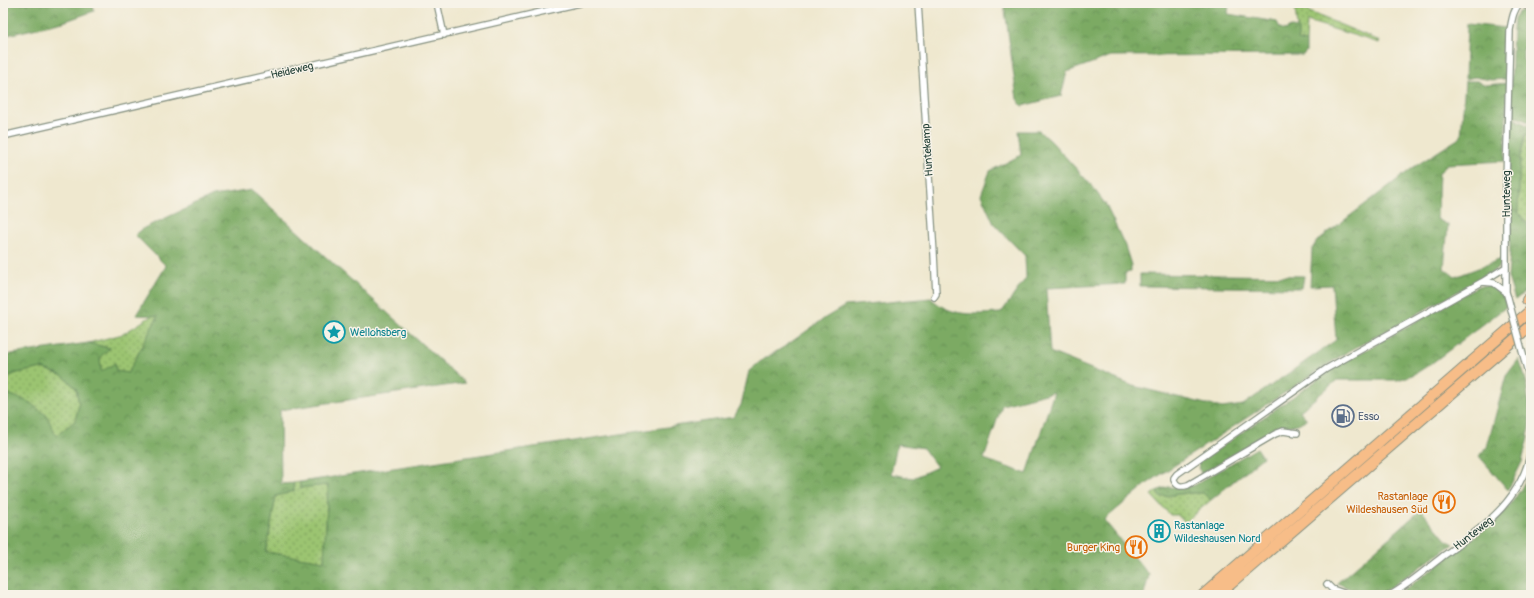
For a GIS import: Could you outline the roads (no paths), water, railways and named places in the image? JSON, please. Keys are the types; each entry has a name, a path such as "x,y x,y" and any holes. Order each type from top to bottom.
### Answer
{"highway":[{"path":"1203,595 1531,310"},
{"path":"1218,595 1531,325"}],"main road":[{"path":"1524,3 1531,8"}],"street":[{"path":"437,3 444,34"},
{"name":"Heideweg","path":"3,136 580,3"},
{"name":"Huntekamp","path":"918,3 934,254 936,294 934,296"},
{"name":"Hunteweg","path":"1520,3 1512,16 1510,30 1506,183 1506,267 1507,295 1531,384"},
{"path":"1297,433 1283,431 1274,434 1188,485 1182,487 1179,486 1174,480 1175,476 1326,369 1482,282 1506,267"},
{"path":"1482,282 1494,283 1507,295"},
{"name":"Hunteweg","path":"1390,595 1490,521 1513,495 1529,462 1531,450"},
{"path":"1327,584 1332,589 1348,595"}],"place":[{"name":"Wellohsberg","path":"334,332"},
{"name":"Esso","path":"1343,416"},
{"name":"Rastanlage Wildeshausen Süd","path":"1444,502"},
{"name":"Rastanlage Wildeshausen Nord","path":"1159,531"},
{"name":"Burger King","path":"1136,547"}]}
